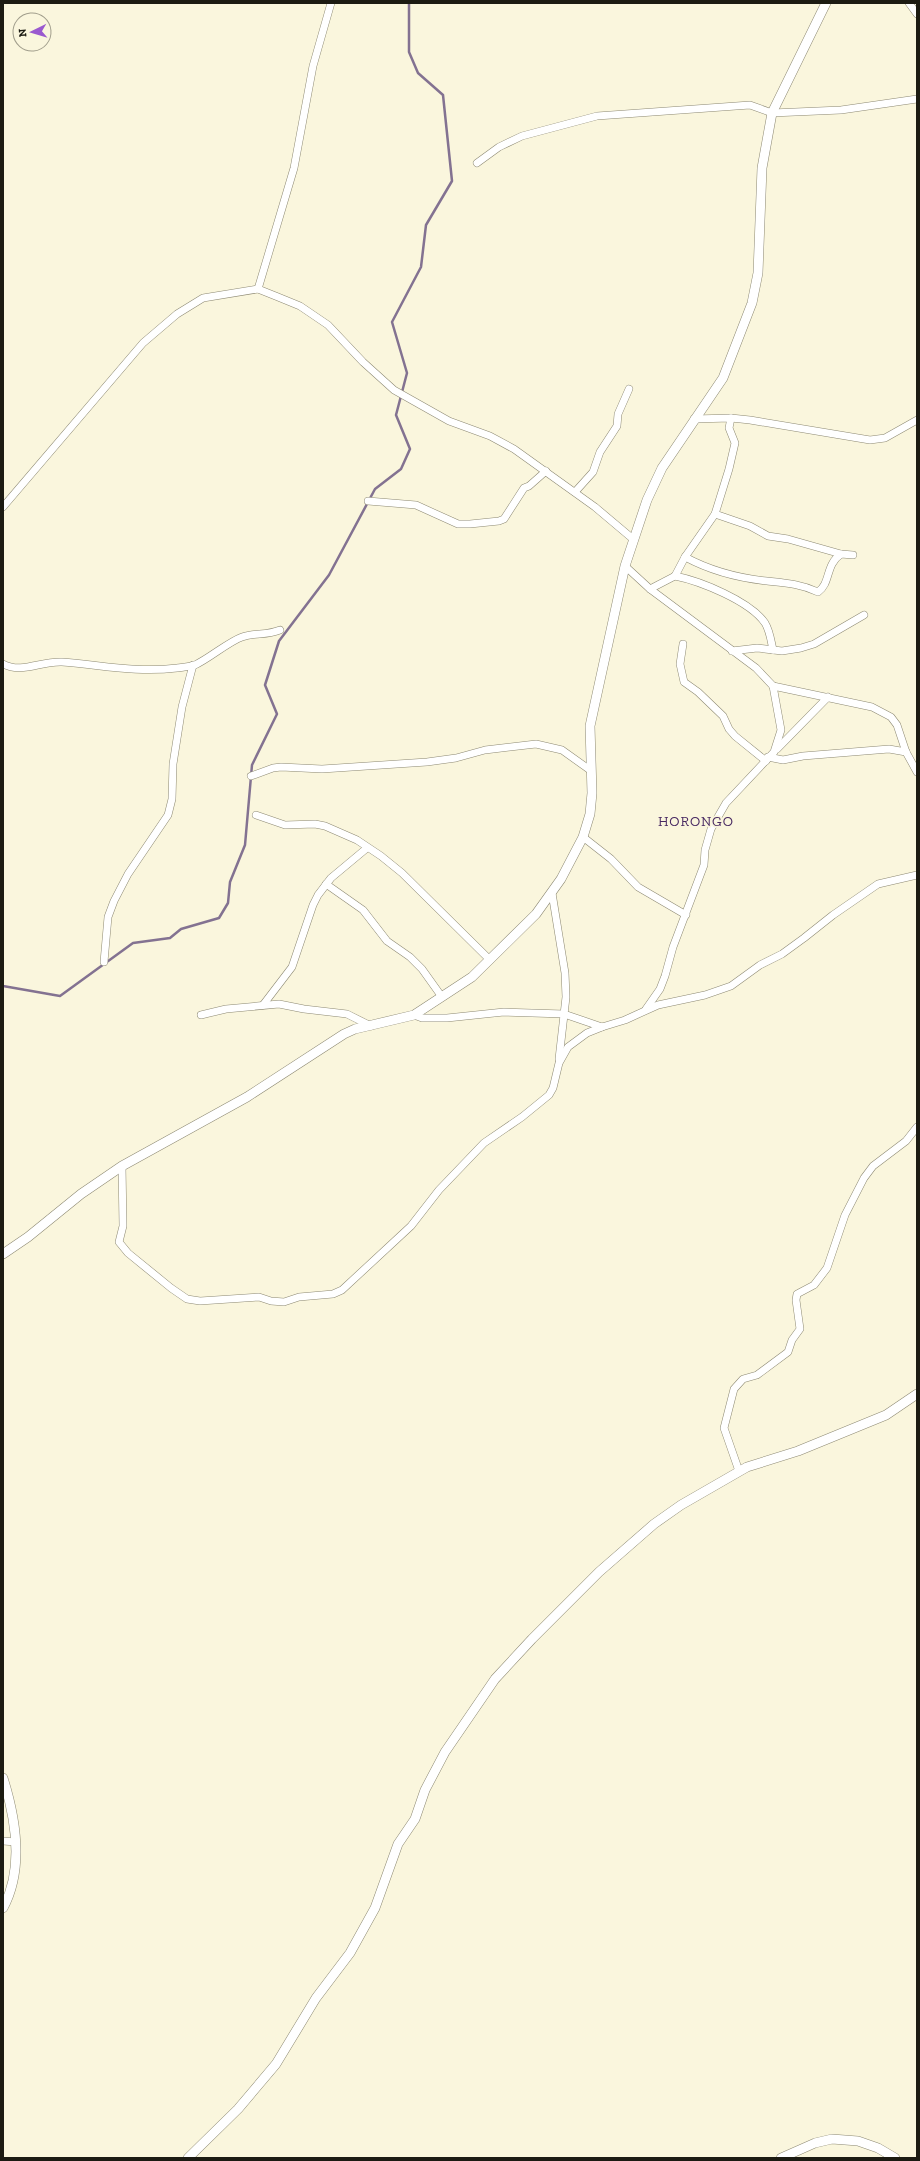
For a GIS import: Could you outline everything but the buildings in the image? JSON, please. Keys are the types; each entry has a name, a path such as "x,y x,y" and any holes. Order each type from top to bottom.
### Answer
{"street":[{"path":"258,290 294,168 313,66 331,3"},
{"path":"3,1254 28,1237 81,1194 122,1166 152,1147 247,1097 344,1034 414,1015 442,997 472,977 490,960 536,914 552,893 583,837 590,814 592,793 590,770 590,726 625,566 633,539 647,500 662,468 723,378 752,303 758,273 762,168 772,113 826,3"},
{"path":"910,3 917,14"},
{"path":"477,163 499,147 527,134 597,116 750,105 772,113 841,110 917,99"},
{"path":"3,507 143,342 157,330 190,304 203,298 258,290 300,306 316,315 328,325 363,362 394,390 418,405 450,421 490,436 546,471 575,492 633,539"},
{"path":"575,492 593,472 600,452 617,426 618,414 629,389"},
{"path":"694,420 731,418 802,430 841,434 857,439 870,440 885,438 917,420"},
{"path":"650,589 675,576 685,557 715,514 729,469 734,443 729,428 731,418"},
{"path":"368,501 416,505 458,524 499,521 506,517 524,488 529,486 546,471"},
{"path":"715,514 750,526 768,536 788,539 841,554 853,555"},
{"path":"685,557 714,571 728,575 795,584 818,592 826,583 833,560 841,554"},
{"path":"625,566 650,589 756,668 773,686 781,730 780,738 769,757"},
{"path":"675,576 685,578 739,600 766,625 773,650"},
{"path":"732,651 758,648 786,651 814,644 864,614"},
{"path":"3,664 13,669 24,668 42,662 62,662 97,667 162,670 193,665 215,655 240,638 254,634 269,635 280,630"},
{"path":"683,644 680,664 684,682 698,692 723,716 729,729 735,736 769,757 783,760 803,756 890,749 906,752"},
{"path":"104,962 108,917 114,900 128,874 168,815 172,799 173,764 182,707 193,665"},
{"path":"773,686 872,707 891,717 897,725 906,752 917,772"},
{"path":"646,1009 666,976 673,947 704,865 705,850 711,829 718,814 769,757 828,697"},
{"path":"251,776 273,768 322,769 427,762 456,758 485,750 536,744 562,750 590,770"},
{"path":"256,815 285,825 315,824 325,826 357,840 381,856 402,874 490,960"},
{"path":"583,837 611,859 648,894 686,915"},
{"path":"263,1005 292,966 313,905 326,884 367,848"},
{"path":"559,1062 568,1047 574,1041 602,1027 625,1020 646,1009 730,986 760,965 782,954 833,915 878,884 917,875"},
{"path":"326,884 363,910 388,941 410,957 422,969 442,997"},
{"path":"122,1166 123,1226 119,1242 128,1253 183,1297 200,1301 259,1297 271,1301 284,1302 300,1297 333,1294 342,1290 410,1226 439,1190 484,1143 522,1117 549,1095 553,1088 559,1062 564,1014 566,973 552,893"},
{"path":"201,1015 226,1009 279,1004 304,1009 347,1014 371,1026"},
{"path":"414,1015 422,1018 447,1018 504,1012 564,1014 602,1027"},
{"path":"739,1471 724,1428 736,1385 742,1379 758,1375 788,1352 792,1340 800,1329 796,1300 797,1294 814,1285 827,1268 845,1215 864,1178 873,1166 906,1141 917,1127"},
{"path":"188,2158 238,2109 276,2064 316,1998 350,1953 376,1908 398,1844 415,1819 426,1790 445,1752 495,1679 547,1624 599,1572 632,1542 681,1504 739,1471 886,1415 917,1394"},
{"path":"3,1778 12,1813 16,1842 15,1865 11,1887 3,1908"},
{"path":"3,1840 16,1842"},
{"path":"781,2158 815,2143 832,2139 858,2142 878,2148 895,2158"}],"waterway":[{"path":"3,986 60,996 133,943 170,938 181,929 219,918 228,903 230,882 245,845 252,765 277,714 265,685 279,641 329,575 375,489 401,469 410,449 396,415 407,373 392,322 421,267 426,225 452,181 443,95 418,73 409,52 409,3"}],"district":[{"name":"HORONGO","path":"696,821"}]}
